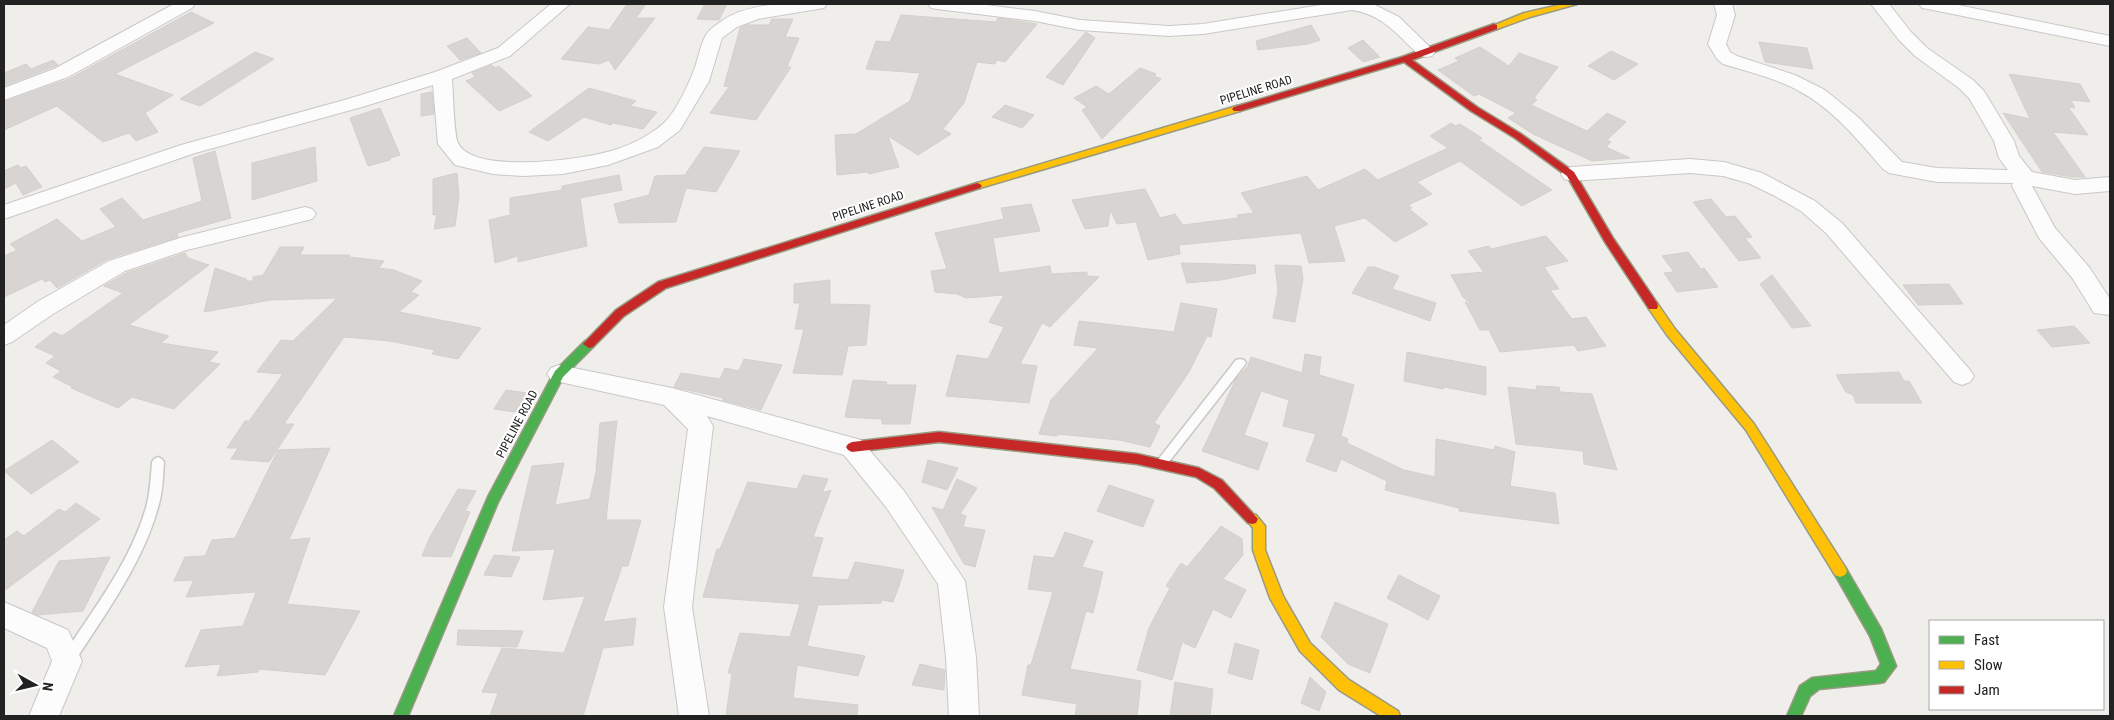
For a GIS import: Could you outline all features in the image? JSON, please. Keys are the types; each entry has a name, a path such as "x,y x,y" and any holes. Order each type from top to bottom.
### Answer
{"street":[{"path":"4,94 61,73 186,4"},
{"path":"4,212 188,149 355,103 442,76 504,52 561,4"},
{"path":"442,76 448,144 462,160 493,167 523,169 563,167 608,159 651,143 673,126 700,81 714,36 731,23 754,14 818,4"},
{"path":"937,4 1040,10 1080,25 1170,32 1203,29 1352,5 1366,6 1377,10 1389,18 1426,52"},
{"name":"PIPELINE ROAD","path":"401,716 492,501 559,374 620,313 662,285 958,192 1405,59 1526,15 1573,4"},
{"path":"1723,4 1726,15 1717,44 1723,55 1730,60 1812,91 1833,105 1896,168 1937,175 2025,177 2075,187 2110,184"},
{"path":"1880,4 1905,36 1922,52 1966,84 1977,95 2004,140 2009,158 2025,177"},
{"path":"1928,4 2110,41"},
{"path":"1405,59 1474,109 1518,136 1571,174 1609,240 1671,332 1750,427 1816,531 1876,633 1889,666 1879,677 1817,683 1804,691 1794,716"},
{"path":"1571,174 1690,166 1724,169 1755,178 1782,191 1808,206 1834,228 1962,376"},
{"path":"2025,177 2022,186 2047,232 2081,273 2102,307 2110,307"},
{"path":"4,336 45,308 117,266 183,244 305,214"},
{"path":"559,374 672,397 852,447 939,437 1137,459 1199,473 1218,484 1259,526 1259,550 1277,598 1305,647 1344,685 1392,716"},
{"path":"672,397 701,426 678,607 694,716"},
{"path":"852,447 895,499 951,580 961,657 964,716"},
{"path":"4,615 58,639 67,661 44,716"}],"lane":[{"path":"1161,464 1240,363"},
{"path":"67,661 123,572 144,527 153,503 158,462"}],"building":[{"path":"627,4 646,4 636,18 655,18 615,70 609,60 599,64 561,59 588,27 609,30"},
{"path":"705,4 727,4 719,20 697,19"},
{"path":"191,12 214,23 115,74 173,95 145,113 158,132 136,141 129,133 103,142 57,106 4,130 4,102 69,79"},
{"path":"901,15 996,22 998,18 1037,24 1005,62 997,60 995,64 977,62 964,103 943,129 951,134 918,155 888,136 899,167 869,174 868,172 837,175 835,135 856,134 910,101 920,73 866,69 876,41 890,42"},
{"path":"772,19 793,19 785,37 799,38 787,67 791,67 756,120 710,113 729,87 724,86 740,28 747,25 769,25"},
{"path":"1311,25 1320,40 1308,44 1258,50 1256,41"},
{"path":"1086,32 1095,38 1063,85 1046,77"},
{"path":"467,38 481,53 460,60 447,46"},
{"path":"1363,40 1380,57 1363,62 1348,48"},
{"path":"1759,42 1807,48 1813,69 1765,62"},
{"path":"1480,47 1509,66 1519,53 1558,67 1534,98 1537,100 1531,105 1587,131 1607,113 1626,122 1607,140 1611,142 1606,147 1630,158 1592,161 1533,134 1508,118 1516,113 1479,94 1474,96 1438,70 1459,61 1455,58"},
{"path":"1611,51 1638,64 1614,80 1588,66"},
{"path":"255,52 274,59 200,106 180,99"},
{"path":"53,60 58,65 4,86 4,73 26,64 31,69"},
{"path":"492,65 495,68 499,66 532,96 499,111 466,81 475,77 472,73"},
{"path":"1140,68 1156,74 1154,76 1161,79 1102,139 1082,110 1087,107 1074,98 1096,86 1109,94"},
{"path":"2009,74 2080,84 2090,102 2071,100 2075,108 2068,107 2088,135 2053,132 2085,177 2072,177 2042,172 2003,113 2030,119"},
{"path":"589,88 636,101 630,106 657,112 643,129 613,123 611,125 584,117 548,141 529,132"},
{"path":"432,92 434,114 421,116 421,94"},
{"path":"1005,105 1034,115 1022,128 992,117"},
{"path":"380,108 400,155 368,166 350,118"},
{"path":"1451,123 1455,126 1460,124 1482,138 1479,140 1552,190 1522,206 1460,161 1417,182 1432,194 1408,205 1412,208 1409,209 1428,224 1395,242 1365,218 1334,226 1345,261 1309,263 1301,233 1179,245 1180,254 1148,260 1136,222 1117,224 1110,210 1108,226 1085,229 1072,200 1145,189 1160,218 1175,214 1183,225 1238,218 1237,215 1254,213 1241,193 1307,176 1318,190 1365,169 1378,180 1448,148 1430,136"},
{"path":"315,147 317,181 252,200 252,163"},
{"path":"704,147 740,151 716,192 686,188 676,222 619,223 614,204 649,195 655,176 685,175"},
{"path":"215,151 231,218 177,233 178,237 108,259 57,288 50,280 45,282 42,279 4,297 4,256 17,250 10,244 57,219 82,241 116,227 100,209 122,198 143,220 202,201 193,158"},
{"path":"18,165 21,168 26,166 42,187 23,195 16,183 4,189 4,171"},
{"path":"457,173 459,196 455,226 434,229 437,214 433,215 433,179"},
{"path":"619,175 622,190 580,198 587,246 518,262 518,256 495,263 489,220 510,215 510,198 562,190 562,186"},
{"path":"1711,199 1726,217 1735,216 1752,237 1745,238 1761,258 1739,261 1693,202"},
{"path":"1031,204 1040,231 993,238 999,273 1050,266 1051,274 1087,272 1087,276 1099,277 1050,327 1042,323 1020,364 1037,366 1029,403 946,396 957,355 988,359 1004,327 989,322 1004,295 966,298 957,294 935,292 931,271 947,269 935,233 1004,219 1001,208"},
{"path":"1546,236 1568,261 1544,267 1559,289 1550,290 1572,319 1586,317 1606,346 1578,351 1574,345 1500,352 1489,330 1480,330 1465,302 1472,305 1463,297 1451,275 1484,272 1468,251 1489,246 1491,249"},
{"path":"280,247 304,247 300,255 350,255 349,257 384,261 379,268 394,270 422,281 411,292 419,295 399,312 481,328 458,359 432,354 435,350 390,341 344,337 284,424 294,424 269,462 231,459 238,448 227,448 245,421 249,421 283,374 257,372 281,340 293,341 337,298 271,300 204,312 215,268 247,281 253,281 253,277 263,275"},
{"path":"1688,252 1701,269 1704,268 1718,287 1677,292 1664,273 1674,272 1662,256"},
{"path":"185,253 188,258 209,265 129,325 169,336 161,343 218,352 209,362 220,364 174,409 132,397 118,408 71,388 73,387 53,377 61,371 46,363 55,356 35,347 54,332 62,336 123,293 104,286 126,273"},
{"path":"1181,263 1255,265 1256,273 1221,280 1187,283"},
{"path":"1275,265 1301,266 1303,279 1295,322 1273,318 1278,291"},
{"path":"1368,267 1374,267 1399,276 1392,289 1436,303 1430,321 1352,293"},
{"path":"1772,275 1811,326 1792,328 1760,284"},
{"path":"830,280 830,304 870,305 866,345 848,346 842,375 793,373 804,329 795,329 800,303 794,303 794,284"},
{"path":"1949,284 1963,304 1918,305 1903,285"},
{"path":"1181,303 1217,309 1211,337 1207,336 1189,372 1154,423 1160,426 1150,447 1119,440 1039,434 1051,400 1098,348 1074,345 1079,321 1174,332"},
{"path":"2074,326 2090,343 2052,347 2037,330"},
{"path":"1407,352 1486,367 1486,395 1404,381"},
{"path":"1305,354 1321,357 1319,375 1354,385 1341,436 1348,439 1347,443 1404,470 1435,477 1436,439 1494,450 1495,446 1515,452 1510,486 1555,493 1559,524 1459,511 1459,508 1385,490 1387,481 1341,459 1336,472 1306,461 1316,434 1283,426 1289,400 1261,391 1244,435 1268,443 1258,470 1202,451 1236,379 1248,366 1251,357 1302,373"},
{"path":"744,359 782,365 761,410 722,400 724,398 674,387 681,373 720,379 725,368 739,371"},
{"path":"1899,372 1904,381 1909,381 1922,403 1856,403 1853,395 1846,392 1836,375"},
{"path":"853,380 887,382 886,385 916,385 910,424 882,424 882,419 845,417"},
{"path":"1536,386 1559,387 1560,392 1592,394 1617,470 1584,464 1583,451 1516,444 1508,387 1537,390"},
{"path":"506,390 527,393 515,412 494,409"},
{"path":"617,421 606,520 641,520 628,566 622,566 603,622 636,618 633,645 603,648 583,716 490,716 498,693 482,692 502,648 564,653 585,596 543,600 555,549 512,551 532,466 564,463 555,505 590,499 596,472 600,423"},
{"path":"52,440 79,462 31,494 4,471"},
{"path":"330,448 289,540 310,538 287,604 360,611 325,675 259,669 258,672 217,676 221,664 185,667 201,630 243,626 256,592 186,597 194,580 174,581 185,557 205,556 212,540 235,538 278,450"},
{"path":"928,460 958,468 947,490 922,482"},
{"path":"803,475 828,479 822,493 831,490 813,537 823,538 811,577 848,580 855,562 904,570 899,586 893,602 882,600 881,603 818,605 807,646 865,656 858,676 797,665 793,698 858,705 857,716 726,716 732,673 728,673 740,633 790,637 800,604 703,597 717,549 720,549 748,482 797,489"},
{"path":"957,479 977,488 960,514 966,516 963,527 985,530 975,567 964,564 932,507 943,510"},
{"path":"1109,485 1154,500 1143,527 1097,511"},
{"path":"458,489 476,491 465,511 470,512 451,557 422,556 430,537"},
{"path":"76,503 100,519 4,591 4,540 17,531 24,536 59,509 65,512"},
{"path":"1221,526 1242,539 1243,555 1223,579 1246,590 1231,618 1213,609 1195,648 1182,642 1172,680 1137,670 1149,628 1170,588 1166,586 1181,563 1187,567"},
{"path":"1065,532 1093,541 1082,567 1103,572 1093,613 1086,611 1070,669 1141,681 1137,716 1075,716 1077,704 1022,695 1028,665 1031,665 1053,592 1028,589 1034,556 1054,558"},
{"path":"494,555 520,557 511,577 484,575"},
{"path":"110,557 83,611 37,615 32,612 59,561"},
{"path":"1399,575 1440,596 1428,620 1387,598"},
{"path":"1335,602 1388,624 1370,673 1348,664 1321,637"},
{"path":"458,630 523,631 517,647 457,645"},
{"path":"1235,643 1259,650 1252,680 1228,673"},
{"path":"920,664 945,670 944,690 912,685"},
{"path":"1310,677 1326,692 1319,711 1301,703"},
{"path":"1175,682 1213,689 1210,716 1170,716"}],"traffic: fast":[{"path":"401,716 492,501 559,374 589,344"},
{"path":"1794,716 1805,691 1817,683 1879,677 1889,666 1876,633 1840,571"}],"traffic: slow":[{"path":"1494,27 1527,15 1573,4"},
{"path":"977,186 1237,109"},
{"path":"1653,306 1671,332 1750,427 1840,571"},
{"path":"1252,519 1259,526 1259,550 1277,598 1305,647 1344,685 1393,716"}],"traffic: jam":[{"path":"1237,109 1405,59 1494,27"},
{"path":"1405,59 1474,109 1518,136 1571,174 1609,240 1653,306"},
{"path":"589,344 620,313 662,285 977,186"},
{"path":"852,447 939,437 1137,459 1199,473 1218,484 1252,519"}]}
